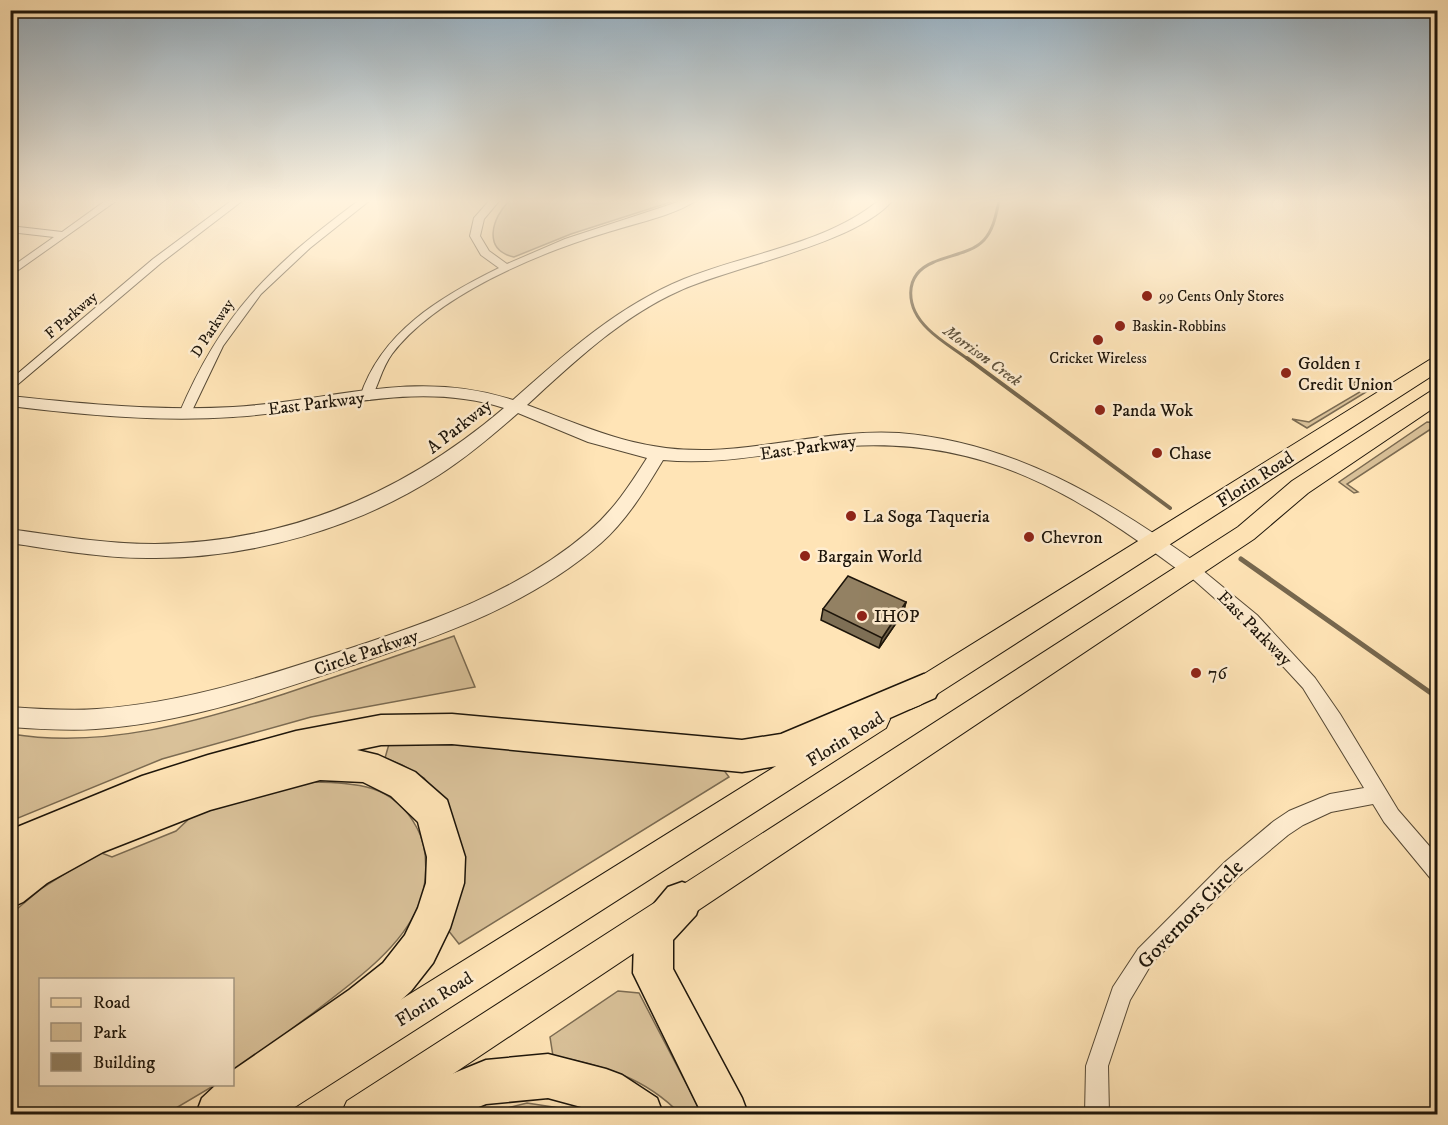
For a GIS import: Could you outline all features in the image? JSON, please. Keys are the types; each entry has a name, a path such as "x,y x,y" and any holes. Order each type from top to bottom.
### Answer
{"highway":[{"path":"10,849 142,793 208,771 296,746 381,730 452,729 742,756 783,749 924,688"},
{"path":"10,889 34,870 91,839 209,793 320,764 366,766 403,784 434,812 446,857 445,883 436,914 419,949 397,977 364,1005 242,1091 218,1114"},
{"path":"682,901 659,924 651,949 653,973 726,1114"},
{"path":"409,1114 486,1082 548,1076 606,1091 641,1114"}],"main road":[{"name":"Florin Road","path":"251,1114 1437,363"},
{"name":"Florin Road","path":"360,1114 1191,569 1246,532 1300,487 1437,395"}],"street":[{"path":"10,273 37,254"},
{"name":"F Parkway","path":"10,387 167,254"},
{"name":"D Parkway","path":"185,414 205,365 229,326 251,297 296,254"},
{"path":"485,254 506,268"},
{"path":"366,397 370,380 380,360 404,333 459,294 506,268 540,254"},
{"name":"A Parkway","path":"10,536 104,549 157,551 214,546 290,531 362,506 411,483 465,449 613,323 658,296 708,275 772,254"},
{"name":"East Parkway","path":"10,401 124,413 185,414 264,410 391,393 439,390 473,394 516,406 584,435 659,453 686,456 740,455 834,441 871,439 922,440 951,444 1003,458 1054,480 1117,516 1191,569 1251,620 1309,683 1335,720 1391,816 1437,872"},
{"name":"Circle Parkway","path":"10,717 69,720 159,713 245,693 438,628 495,604 532,584 567,560 596,537 620,512 659,453"},
{"name":"Governors Circle","path":"1097,1114 1097,1066 1121,995 1146,957 1232,869 1281,828 1304,813 1330,803 1378,794"}],"green space":[{"path":"505,254 523,254 514,257"},
{"path":"1357,381 1371,389 1307,428 1292,419 1309,422 1365,389 1351,384"},
{"path":"1427,422 1437,423 1437,425 1347,484 1358,492 1354,493 1339,482"},
{"path":"454,636 475,687 311,717 162,759 11,821 11,734 46,738 81,738 150,730 184,723 284,694"},
{"path":"427,742 480,744 720,765 729,777 459,944 444,925 443,802 424,778 385,758 389,744"},
{"path":"307,782 356,785 384,793 407,813 421,837 426,867 424,888 418,907 399,938 372,966 342,991 234,1073 234,978 39,978 39,1086 213,1086 166,1114 11,1114 11,914 42,888 99,852 112,857 176,831 193,815 259,793"},
{"path":"618,991 639,993 702,1114 680,1114 652,1091 621,1074 588,1063 553,1056 550,1037"},
{"path":"527,1103 566,1109 575,1114 483,1114"}],"building":[{"name":"IHOP","path":"848,576 906,602 882,638 823,609"}],"waterway":[{"name":"Morrison Creek","path":"960,254 924,268 916,275 911,293 915,312 921,321 938,338 969,360"},
{"name":"Morrison Creek","path":"967,358 1170,508"},
{"name":"Morrison Creek","path":"1241,559 1438,698"}],"place":[{"name":"99 Cents Only Stores","path":"1147,296"},
{"name":"Baskin-Robbins","path":"1120,326"},
{"name":"Cricket Wireless","path":"1098,340"},
{"name":"Golden 1 Credit Union","path":"1286,373"},
{"name":"Panda Wok","path":"1100,410"},
{"name":"Chase","path":"1157,453"},
{"name":"La Soga Taqueria","path":"851,516"},
{"name":"Chevron","path":"1029,537"},
{"name":"Bargain World","path":"805,556"},
{"name":"IHOP","path":"862,616"},
{"name":"76","path":"1196,673"}]}
